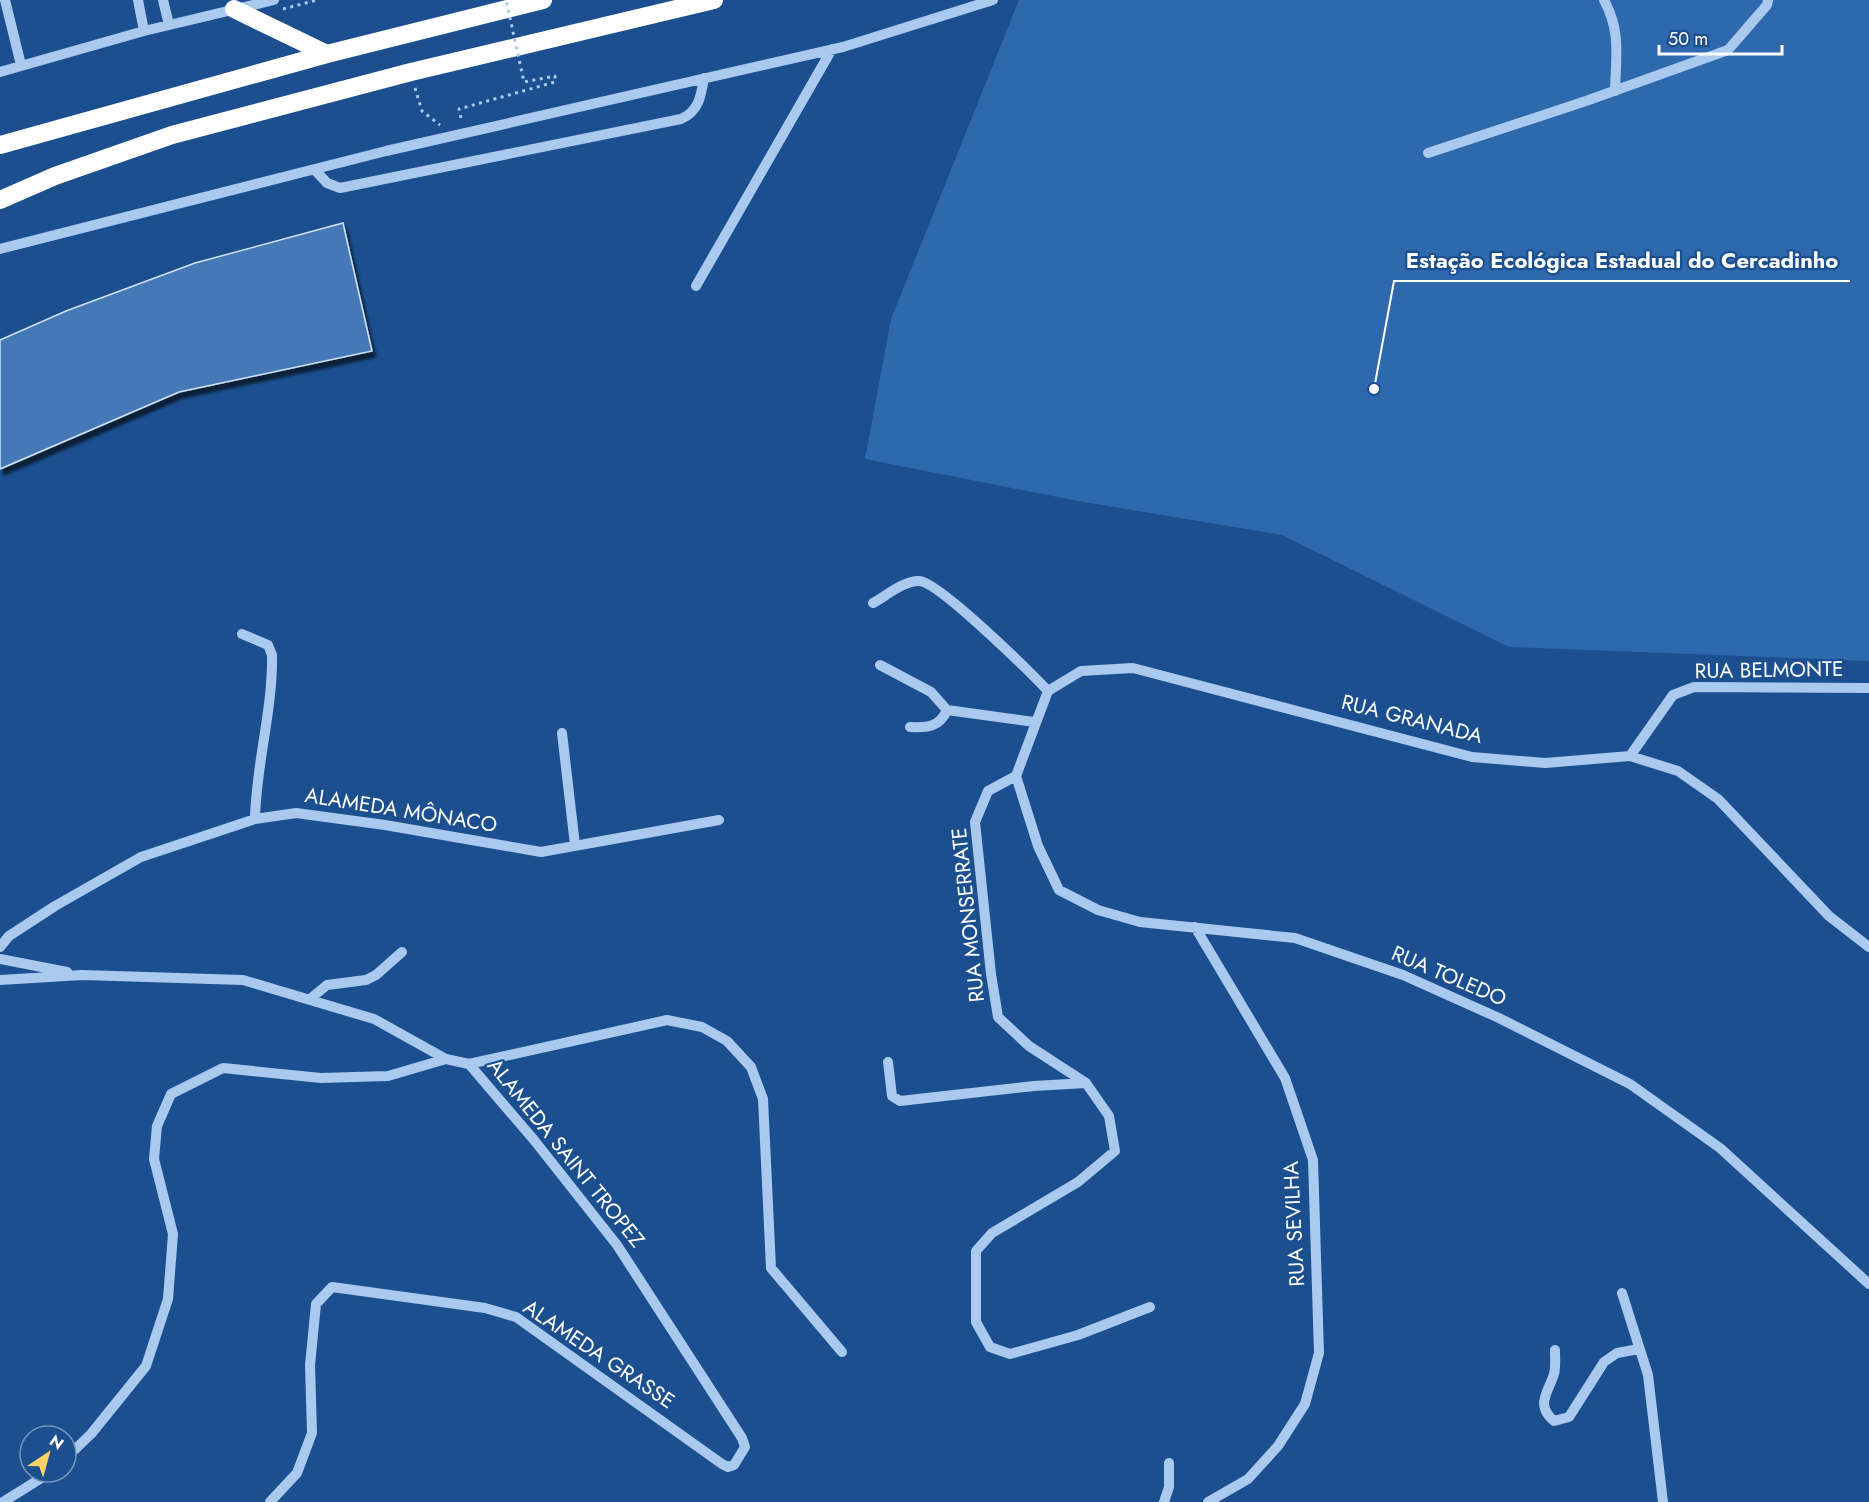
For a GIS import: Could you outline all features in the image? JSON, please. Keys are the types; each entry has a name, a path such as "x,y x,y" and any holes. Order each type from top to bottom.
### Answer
{"highway":[{"path":"440,24 486,0"},
{"path":"0,145 327,54 543,0"},
{"path":"0,200 55,176 172,135 411,72 714,0"},
{"path":"234,9 327,54"},
{"path":"0,154 69,124"}],"street":[{"path":"5,0 21,65"},
{"path":"138,0 144,31"},
{"path":"163,0 169,25"},
{"path":"0,72 144,31 274,0"},
{"path":"0,249 315,170 832,49 993,0"},
{"path":"1604,0 1614,19 1617,38 1615,91"},
{"path":"1428,153 1615,91 1728,50 1767,5 1768,0"},
{"path":"696,286 832,49"},
{"path":"315,170 327,183 340,188 681,119 696,108 704,78"},
{"path":"873,603 906,584 920,581 930,585 979,625 1048,691 1034,722 1016,776"},
{"path":"242,634 268,645 272,655 264,743 256,787 255,819"},
{"path":"880,665 931,692 947,710 1034,722"},
{"name":"RUA GRANADA","path":"1048,691 1082,670 1132,668 1472,757 1545,763 1630,756 1678,771 1718,799 1829,916 1869,947"},
{"name":"RUA BELMONTE","path":"1630,756 1673,694 1694,687 1869,688"},
{"path":"910,727 924,728 936,724 943,719 947,710"},
{"path":"562,733 575,845"},
{"name":"RUA TOLEDO","path":"1016,776 1038,846 1059,890 1098,910 1140,922 1295,938 1403,975 1499,1018 1630,1084 1720,1148 1869,1284"},
{"name":"RUA MONSERRATE","path":"1016,776 988,791 975,822 991,974 999,1017 1029,1046 1086,1083 1109,1116 1115,1150 1078,1182 992,1233 976,1251 976,1322 990,1347 1010,1354 1078,1335 1150,1307"},
{"name":"ALAMEDA MÔNACO","path":"0,947 9,936 36,918 141,857 255,819 296,813 386,825 541,852 719,820"},
{"name":"RUA SEVILHA","path":"1195,927 1285,1078 1313,1160 1319,1353 1305,1404 1278,1446 1248,1479 1208,1502"},
{"path":"310,999 327,985 366,980 376,975 402,952"},
{"name":"ALAMEDA SAINT TROPEZ","path":"0,959 82,975"},
{"name":"ALAMEDA SAINT TROPEZ","path":"0,980 82,975 243,980 375,1019 446,1059 469,1064 534,1140 617,1245 742,1438 745,1447 741,1456"},
{"path":"469,1064 668,1020 702,1027 727,1041 752,1067 763,1099 771,1268 842,1352"},
{"path":"78,1446 147,1366 168,1299 173,1234 154,1159 157,1126 171,1094 223,1068 321,1078 388,1076 446,1059"},
{"path":"888,1062 892,1096 900,1101 1034,1086 1086,1083"},
{"name":"ALAMEDA GRASSE","path":"270,1502 297,1473 312,1434 310,1365 316,1304 332,1287 485,1308 516,1317 722,1464 728,1467 734,1465 741,1456"},
{"path":"1622,1293 1648,1375 1663,1502"},
{"path":"1555,1350 1554,1375 1543,1399 1546,1414 1554,1421 1569,1417 1604,1362 1617,1353 1639,1349"},
{"path":"1164,1502 1169,1487 1169,1463"},
{"path":"3,1502 32,1484"}],"path":[{"path":"457,122 461,117 459,109 555,82 555,76 524,82 506,0"},
{"path":"411,72 422,111 438,124 446,126"}],"shaded area":[{"path":"1019,0 1869,0 1869,661 1509,647 1282,535 1078,501 865,459 891,319"}],"building":[{"path":"343,223 372,351 179,392 0,469 0,340 66,311 195,263"}],"place":[{"name":"Estação Ecológica Estadual do Cercadinho","path":"1374,389"}]}
